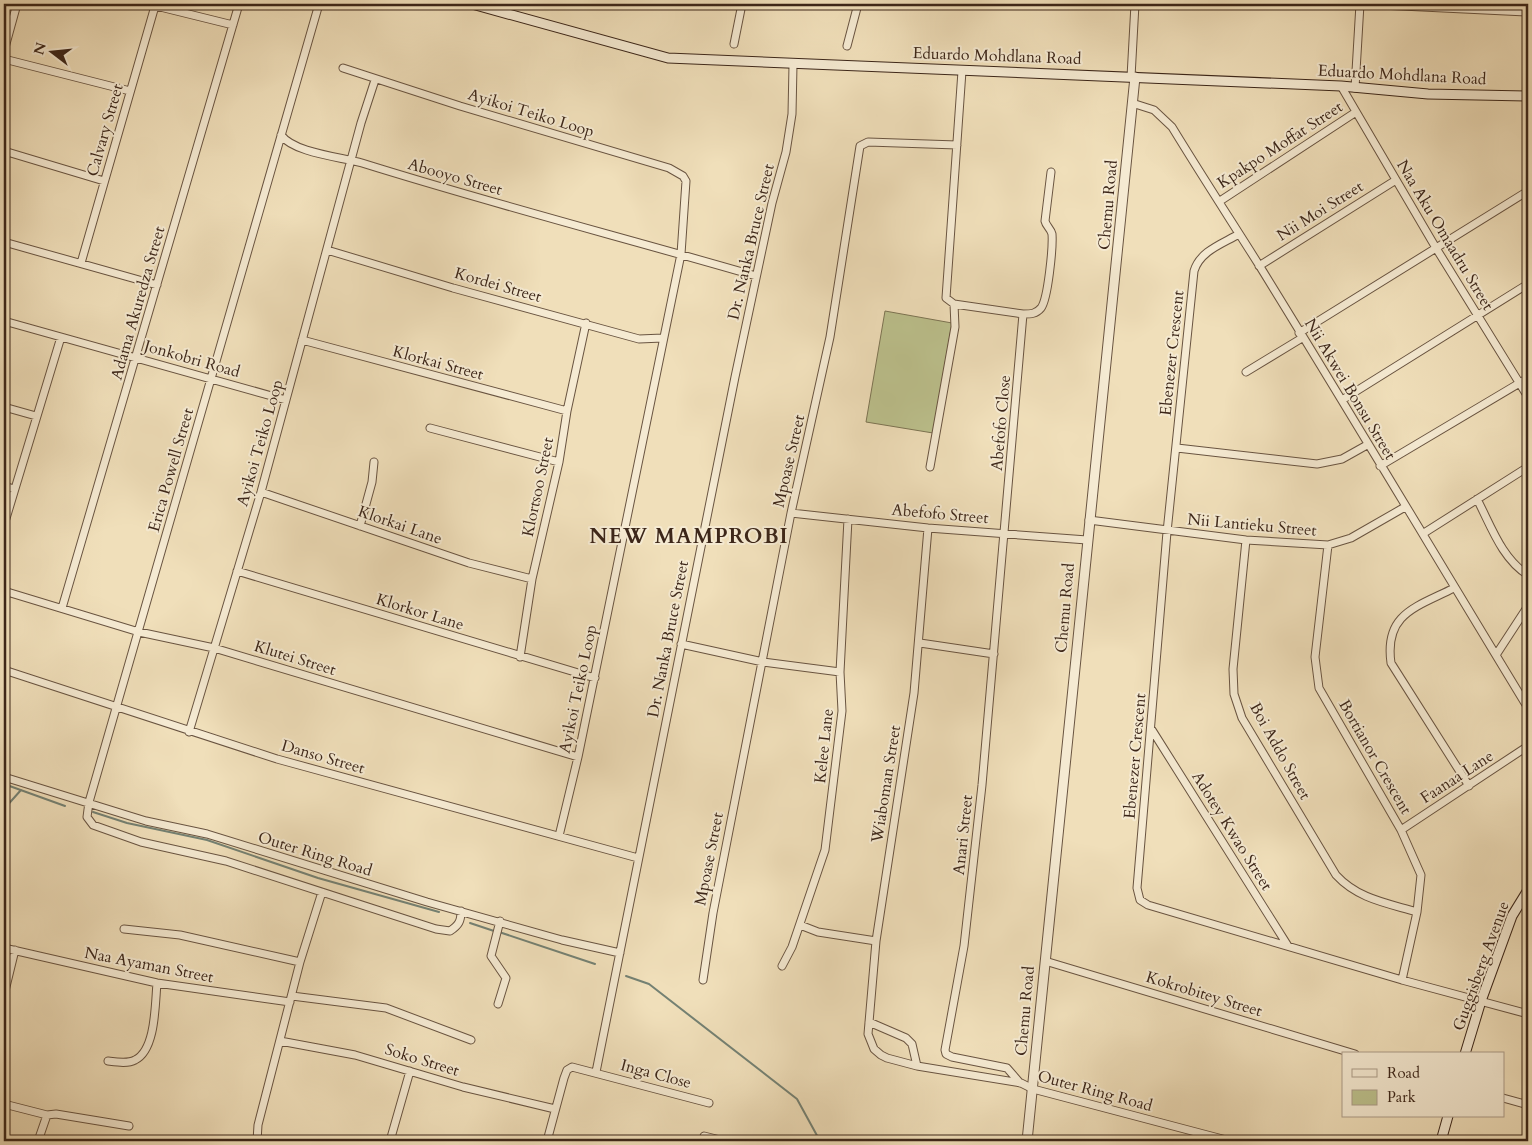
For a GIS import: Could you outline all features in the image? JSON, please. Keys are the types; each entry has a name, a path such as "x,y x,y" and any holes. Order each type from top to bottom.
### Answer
{"main road":[{"name":"Eduardo Mohdlana Road","path":"472,4 656,56 793,65 847,65 1133,77 1341,86 1436,94 1528,96"},
{"name":"Chemu Road","path":"1027,1141 1089,520 1124,204 1133,77"},
{"name":"Guggisberg Avenue","path":"1466,1052 1481,1001 1512,916 1528,890"},
{"path":"1441,1141 1447,1118"}],"street":[{"path":"4,51 17,4"},
{"name":"Adama Akuredza Street","path":"62,608 239,4"},
{"path":"281,136 319,4"},
{"path":"734,44 742,4"},
{"path":"847,46 858,4"},
{"path":"1133,77 1135,4"},
{"path":"1292,4 1360,4 1528,12"},
{"path":"1355,88 1360,4"},
{"path":"152,5 233,25"},
{"name":"Calvary Street","path":"81,263 130,91 152,5"},
{"path":"4,59 130,91"},
{"name":"Dr. Nanka Bruce Street","path":"596,1072 756,276 789,137 793,65"},
{"path":"343,68 375,80"},
{"path":"962,71 946,298 954,304 1024,314 1035,313 1043,306 1046,298 1052,236 1045,221 1051,172"},
{"name":"Ayikoi Teiko Loop","path":"189,732 261,492 351,160 375,80 674,170 686,181 681,254 595,678 558,836"},
{"name":"Naa Aku Omaadru Street","path":"1341,86 1436,248 1528,397"},
{"name":"Nii Akwei Bonsu Street","path":"1132,103 1154,110 1165,118 1220,201 1528,708"},
{"name":"Kpakpo Moffat Street","path":"1220,201 1356,112"},
{"name":"Abooyo Street","path":"281,136 285,141 295,145 756,276"},
{"name":"Erica Powell Street","path":"281,136 87,812 88,821 93,825 125,837 226,862 322,892"},
{"name":"Mpoase Street","path":"703,980 713,913 791,513 830,337 860,146 868,142 957,145"},
{"path":"4,151 104,181"},
{"name":"Nii Moi Street","path":"1259,266 1396,180"},
{"path":"1246,372 1436,248 1528,191"},
{"name":"Ebenezer Crescent","path":"1239,234 1203,255 1197,262 1194,271 1167,532 1152,730 1137,888 1140,900 1148,905 1402,980 1528,1014"},
{"path":"4,242 157,285"},
{"name":"Kordei Street","path":"327,250 453,288 639,339 663,338"},
{"path":"1342,400 1528,284"},
{"path":"930,467 956,327 954,304"},
{"name":"Abefofo Close","path":"1006,534 1024,314"},
{"name":"Jonkobri Road","path":"4,321 286,400"},
{"name":"Klortsoo Street","path":"520,657 532,579 559,462 567,411 586,323"},
{"path":"4,525 61,338"},
{"name":"Klorkai Street","path":"302,340 567,411"},
{"path":"1380,466 1528,378"},
{"path":"4,407 36,416"},
{"path":"430,428 559,462"},
{"path":"1177,448 1317,464 1342,459 1367,445"},
{"path":"360,526 372,482 374,462"},
{"path":"1424,534 1528,468"},
{"path":"4,486 14,489"},
{"name":"Klorkai Lane","path":"261,492 469,563 532,579"},
{"path":"1477,499 1504,552 1528,576"},
{"name":"Nii Lantieku Street","path":"1089,520 1167,532 1246,540 1328,545 1351,538 1405,507"},
{"name":"Abefofo Street","path":"791,513 928,528 1087,540"},
{"name":"Kelee Lane","path":"782,966 792,947 825,850 842,711 840,672 848,519"},
{"name":"Wiaboman Street","path":"870,1044 868,1022 876,941 920,644 928,528"},
{"name":"Anari Street","path":"1006,534 969,907 963,955 945,1050 946,1054 952,1057 1006,1068 1021,1083"},
{"name":"Boi Addo Street","path":"1246,540 1233,669 1234,694 1242,718 1336,874 1347,886 1361,896 1417,912"},
{"name":"Bortianor Crescent","path":"1328,545 1315,657 1319,688 1401,830 1421,875 1417,912 1402,980"},
{"name":"Klorkor Lane","path":"237,571 595,678"},
{"path":"1454,588 1404,614 1390,634 1389,648 1391,662 1469,786"},
{"name":"Klutei Street","path":"4,590 139,632 214,648 578,757"},
{"path":"1496,655 1528,606"},
{"path":"681,644 762,662 840,672"},
{"path":"920,644 994,654"},
{"name":"Danso Street","path":"4,670 189,732 324,772 638,858"},
{"name":"Adotey Kwao Street","path":"1152,730 1288,946"},
{"name":"Faanaa Lane","path":"1401,830 1528,746"},
{"name":"Outer Ring Road","path":"4,777 146,821 196,831 345,878 562,940 620,952"},
{"path":"257,1141 258,1126 300,962 322,892 450,931 460,923 461,910"},
{"path":"498,1004 506,978 491,956 500,921"},
{"path":"800,925 818,932 876,941"},
{"path":"124,929 180,935 300,962"},
{"name":"Naa Ayaman Street","path":"4,948 157,984 386,1008 471,1040"},
{"path":"4,995 15,950"},
{"name":"Kokrobitey Street","path":"1045,961 1348,1052"},
{"path":"108,1061 134,1061 147,1050 153,1022 157,984"},
{"path":"868,1022 906,1038 912,1044 917,1066"},
{"name":"Soko Street","path":"280,1041 355,1055 519,1102 555,1109"},
{"name":"Outer Ring Road","path":"870,1044 881,1055 917,1066 1021,1083 1033,1089 1230,1141"},
{"name":"Inga Close","path":"555,1109 568,1070 572,1067 709,1103"},
{"path":"390,1141 410,1071"},
{"path":"1504,1098 1528,1105"},
{"path":"4,1104 47,1115 56,1114 130,1126"},
{"path":"547,1141 555,1109"},
{"path":"38,1141 47,1115"},
{"path":"704,1136 724,1141"}],"green space":[{"path":"885,311 952,323 933,433 866,422"}],"waterway":[{"path":"4,784 65,806"},
{"path":"4,809 21,790"},
{"path":"93,812 127,823 207,840 318,878 439,912"},
{"path":"470,923 494,931"},
{"path":"499,932 595,964"},
{"path":"626,976 649,984 797,1099 820,1141"}],"district":[{"name":"NEW MAMPROBI","path":"689,536"}]}
